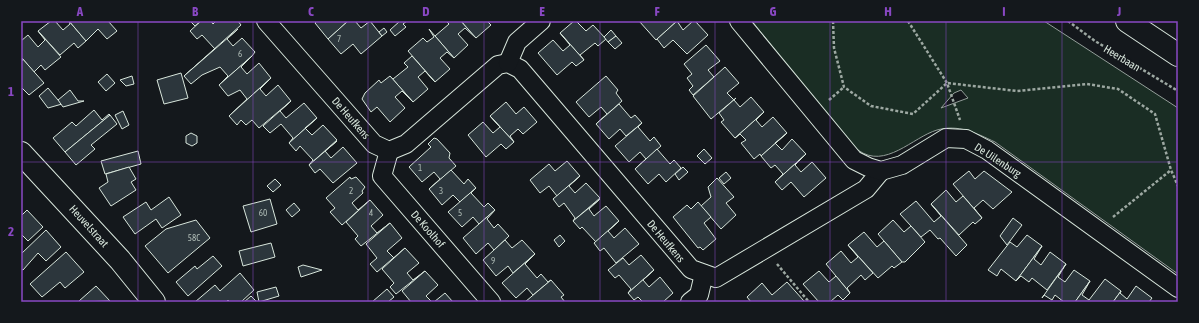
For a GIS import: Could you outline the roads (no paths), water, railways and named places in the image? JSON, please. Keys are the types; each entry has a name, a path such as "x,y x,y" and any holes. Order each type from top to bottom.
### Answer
{"street":[{"name":"De Heufkens","path":"266,21 374,144 389,151"},
{"path":"389,151 406,144 498,66 508,63 517,42 541,21"},
{"path":"739,21 854,160 868,167 881,171"},
{"path":"1127,21 1178,55"},
{"name":"De Heufkens","path":"508,63 520,69 691,269 716,278 866,189 881,171"},
{"name":"De Uilenburg","path":"881,171 902,165 946,138 966,139 987,150 1178,288"},
{"name":"De Koolhof","path":"389,151 382,176 491,302"},
{"name":"Heuvelstraat","path":"21,153 120,260 154,302"},
{"path":"690,302 699,295 704,274"}]}
